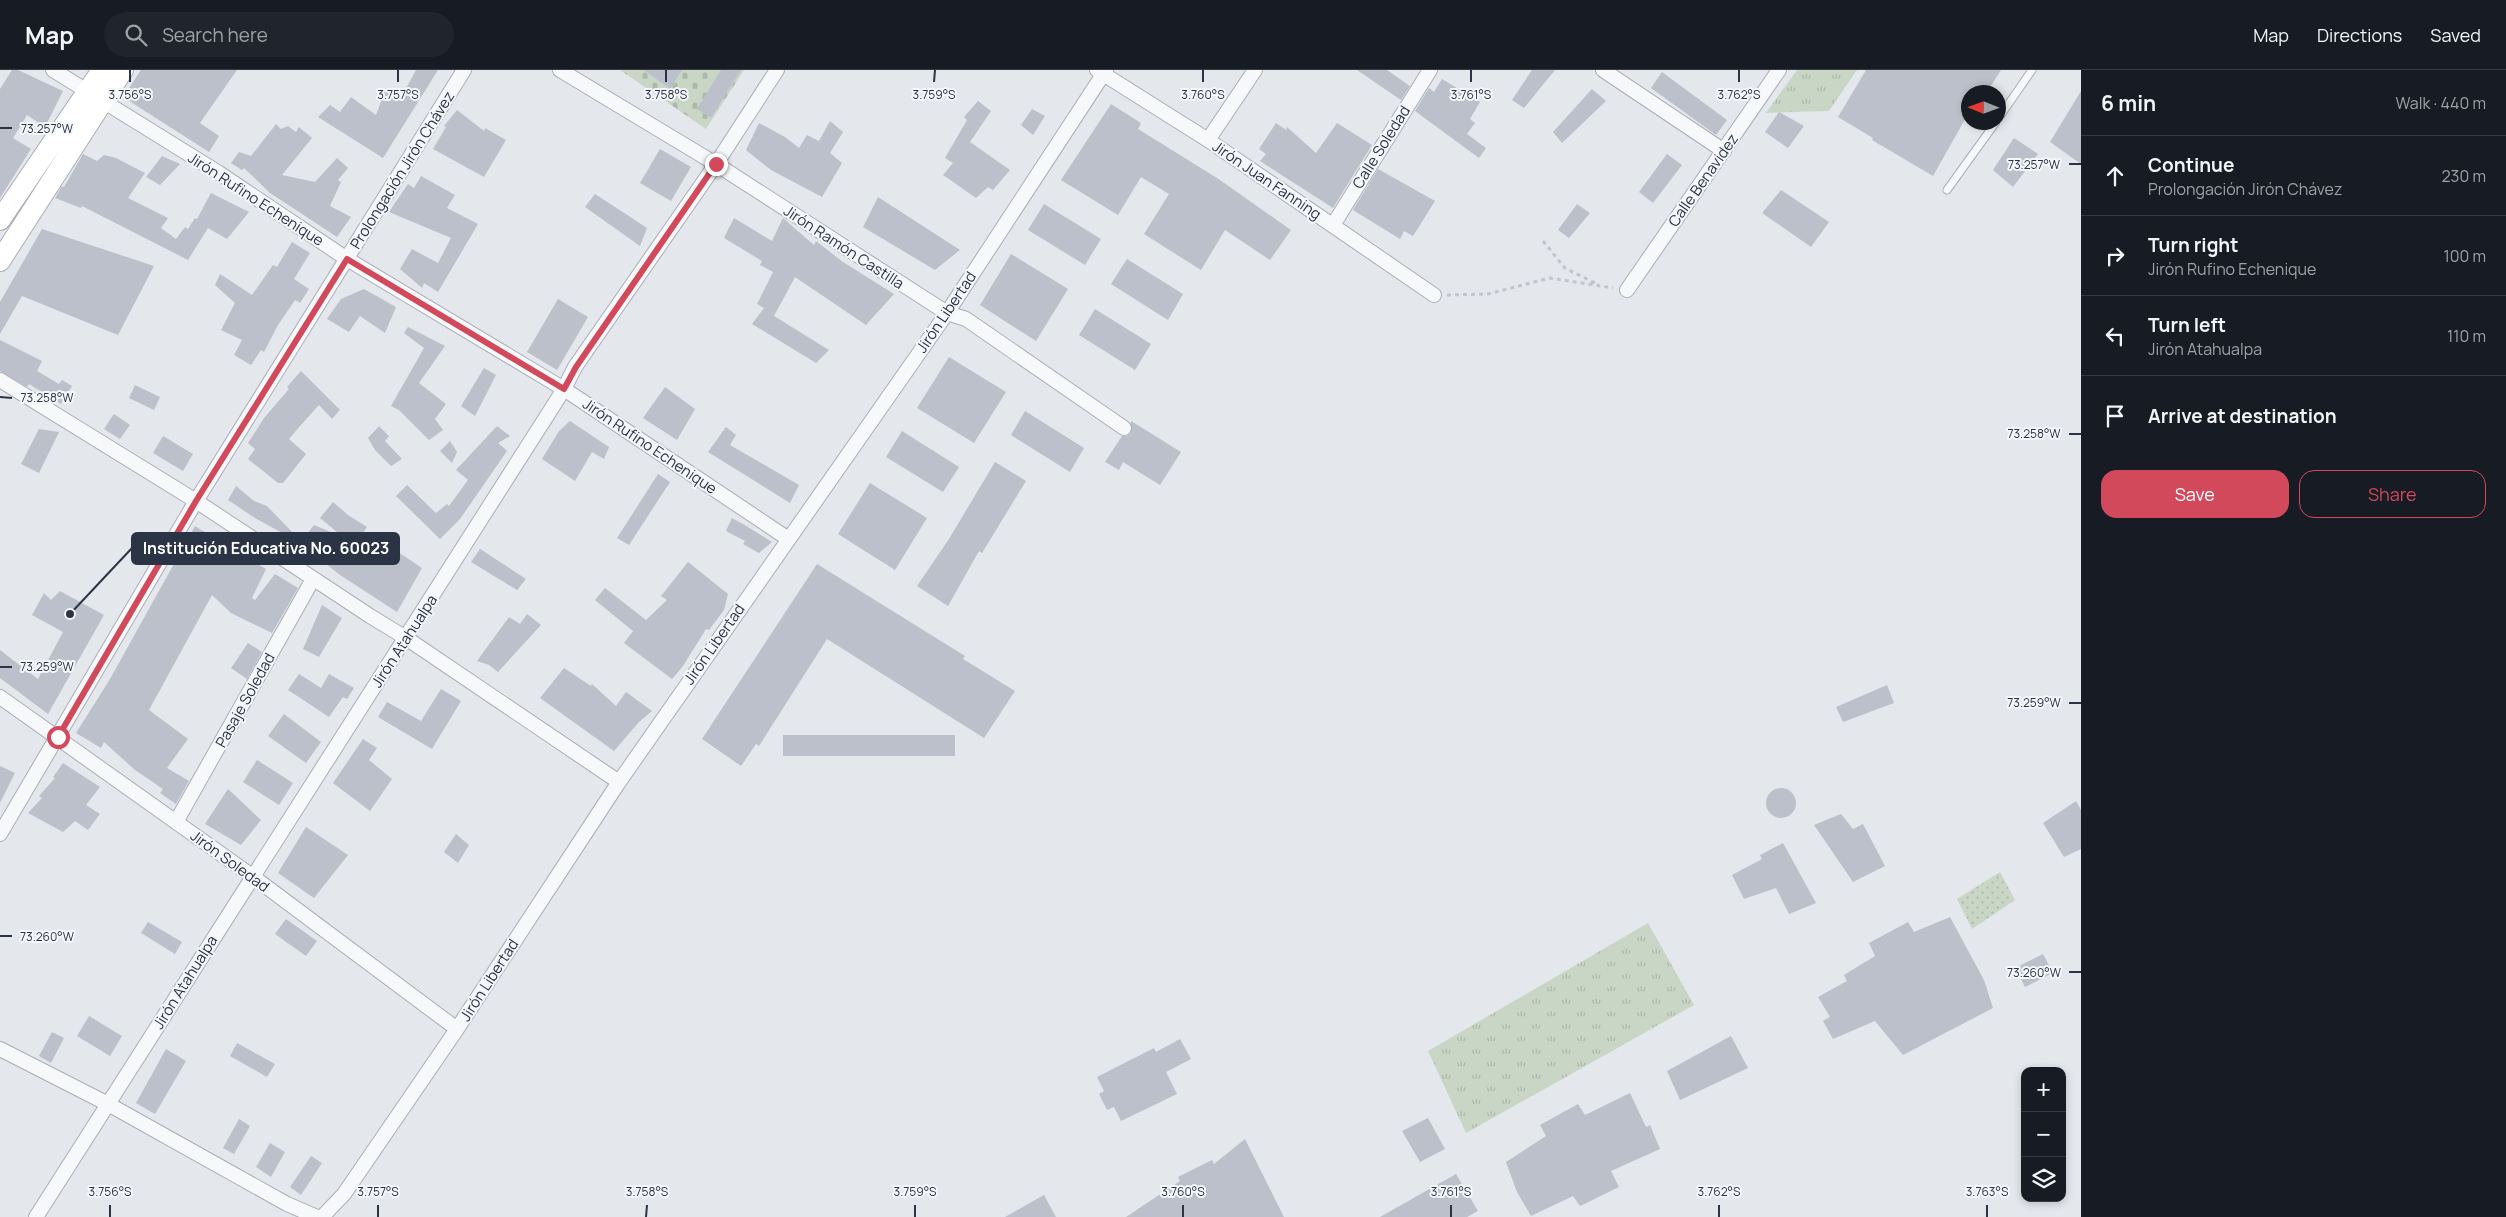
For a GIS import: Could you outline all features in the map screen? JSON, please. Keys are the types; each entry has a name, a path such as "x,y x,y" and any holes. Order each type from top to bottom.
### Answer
{"main road":[{"path":"0,261 94,97 102,70"},
{"path":"0,220 94,97 123,70"}],"street":[{"name":"Jirón Rufino Echenique","path":"53,70 219,173 347,259 564,389 787,538"},
{"name":"Prolongación Jirón Chávez","path":"0,834 196,501 464,70"},
{"name":"Jirón Ramón Castilla","path":"560,70 716,164 947,313 966,319 1124,428"},
{"name":"Jirón Atahualpa","path":"36,1217 252,876 406,638 564,389 576,367 716,164 777,70"},
{"path":"1208,140 1255,70"},
{"name":"Calle Soledad","path":"1332,225 1430,70"},
{"path":"1603,70 1724,151"},
{"name":"Calle Benavidez","path":"1627,290 1778,70"},
{"name":"Jirón Juan Fanning","path":"1102,71 1208,140 1434,295"},
{"name":"Jirón Libertad","path":"322,1217 344,1194 457,1029 619,782 787,538 947,313 1102,71"},
{"path":"0,380 196,501 406,638 619,782"},
{"name":"Pasaje Soledad","path":"176,822 313,579"},
{"name":"Jirón Soledad","path":"0,697 252,876 457,1029"},
{"path":"0,1049 108,1104 287,1204 317,1217"}],"lane":[{"path":"2006,107 2032,70"},
{"path":"1948,190 1990,130"}],"path":[{"path":"1543,241 1565,268 1604,288"},
{"path":"1434,295 1488,294 1550,278 1604,288 1627,290"}],"green space":[{"path":"620,70 744,70 706,129"},
{"path":"1797,70 1857,70 1829,111 1766,113"},
{"path":"2000,872 2015,900 1972,929 1957,899"},
{"path":"1648,923 1694,1005 1466,1133 1428,1051"}],"building":[{"path":"12,70 18,70 63,91 45,127 27,115 13,138 31,149 0,198 0,89"},
{"path":"141,70 237,70 200,123 219,136 209,152 123,97"},
{"path":"416,70 438,70 383,158 318,117 330,105 340,112 351,97 376,115 385,91 402,96"},
{"path":"644,70 682,70 670,89"},
{"path":"721,70 741,70 711,118 697,109"},
{"path":"1357,70 1387,70 1410,86 1401,100"},
{"path":"1532,70 1555,70 1524,108 1512,100"},
{"path":"1866,70 2001,70 1991,85 1961,85 1961,126 1933,176 1872,140 1873,138 1838,117"},
{"path":"1662,72 1727,120 1716,135 1651,88"},
{"path":"1442,79 1480,102 1470,119 1475,123 1467,134 1486,148 1479,158 1415,111 1429,88 1434,92"},
{"path":"1592,89 1606,101 1562,143 1553,132"},
{"path":"2081,91 2081,164 2050,142"},
{"path":"978,101 991,111 970,142 1010,170 993,190 988,187 976,198 943,175 953,163 945,158 967,120 964,117"},
{"path":"1111,104 1141,123 1138,129 1217,178 1291,230 1270,260 1225,230 1201,270 1144,234 1169,194 1141,177 1118,215 1061,180"},
{"path":"1032,109 1045,116 1033,135 1021,125"},
{"path":"457,110 484,131 485,128 506,140 484,177 433,149 446,127 444,126"},
{"path":"1779,112 1804,126 1788,148 1765,132"},
{"path":"830,121 843,132 830,153 842,163 822,197 771,170 746,150 759,123 785,137 799,148 807,135 819,141"},
{"path":"1276,123 1286,130 1287,127 1316,153 1337,123 1372,145 1333,208 1260,161 1266,154 1259,149"},
{"path":"276,124 281,129 288,126 296,132 299,127 312,138 282,175 315,182 337,158 348,168 338,180 341,182 330,206 351,217 337,237 270,193 244,168 242,170 231,163 239,152 251,156"},
{"path":"2014,138 2038,154 2013,187 1993,170"},
{"path":"660,149 691,167 671,201 640,183"},
{"path":"83,154 97,161 104,155 116,158 145,173 128,198 168,218 161,228 176,239 185,227 188,229 195,218 197,219 211,193 249,212 227,239 208,228 188,260 82,206 81,208 55,198 62,186 64,187"},
{"path":"1667,154 1682,165 1653,203 1639,192"},
{"path":"162,156 180,164 160,185 146,177"},
{"path":"1378,169 1435,201 1413,236 1404,231 1400,239 1353,210"},
{"path":"421,176 455,195 447,208 478,224 438,292 424,283 422,288 400,269 412,249 438,263 451,238 389,212 408,184 414,188"},
{"path":"1781,190 1829,222 1811,247 1762,213"},
{"path":"595,194 647,228 640,246 585,207"},
{"path":"878,197 960,250 935,270 863,227"},
{"path":"1044,204 1101,239 1085,265 1028,230"},
{"path":"1577,204 1590,213 1569,238 1558,230"},
{"path":"734,218 772,241 783,218 814,245 816,241 843,262 894,294 866,325 795,277 774,316 829,350 816,363 752,324 764,308 757,304 773,272 760,265 762,261 724,238"},
{"path":"42,229 154,266 118,335 22,296 0,334 0,302"},
{"path":"292,242 310,253 294,279 309,289 300,303 295,300 278,325 264,352 261,350 251,365 234,355 242,340 221,330 235,303 215,285 220,274 252,295 273,265 277,267"},
{"path":"1011,254 1068,289 1036,341 980,305"},
{"path":"1127,259 1183,294 1168,320 1111,284"},
{"path":"364,289 396,307 385,333 360,316 349,332 327,319 341,299"},
{"path":"558,299 588,317 557,370 527,352"},
{"path":"1095,309 1151,344 1135,370 1079,335"},
{"path":"408,327 445,346 419,383 446,404 435,419 443,430 429,440 399,410 391,406 424,348 404,333"},
{"path":"0,340 42,361 37,371 59,384 62,380 72,386 61,404 29,384 27,387 0,371"},
{"path":"949,357 1006,392 974,443 917,408"},
{"path":"484,368 496,375 475,416 461,406"},
{"path":"301,371 340,410 332,419 319,405 300,426 289,439 306,454 283,483 278,483 248,459 255,449 248,443 264,418 289,389 287,387"},
{"path":"135,385 160,397 154,410 129,398"},
{"path":"665,387 695,409 677,440 643,418"},
{"path":"1025,411 1084,448 1070,472 1011,435"},
{"path":"114,414 130,425 120,439 104,429"},
{"path":"570,421 609,447 604,459 592,452 575,481 542,459 559,431"},
{"path":"1131,421 1181,452 1160,485 1123,462 1119,470 1105,462 1122,436 1127,436 1131,433"},
{"path":"379,426 389,436 385,441 402,459 391,466 375,450 368,438"},
{"path":"497,426 510,436 498,443 507,451 460,519 440,539 396,496 407,485 436,513 447,504 449,506 468,480 456,470"},
{"path":"726,427 736,435 730,445 799,485 790,503 708,452"},
{"path":"39,429 59,432 39,473 21,464"},
{"path":"902,431 959,467 943,492 886,457"},
{"path":"163,436 193,454 183,471 153,453"},
{"path":"450,441 457,452 452,463 440,451"},
{"path":"995,462 1026,481 982,553 979,551 948,606 917,586 949,539"},
{"path":"658,474 670,482 629,545 617,538"},
{"path":"870,483 927,518 895,570 838,534"},
{"path":"236,486 254,501 267,506 296,536 293,539 255,518 228,500"},
{"path":"333,502 348,515 367,527 353,547 371,564 386,544 422,568 397,612 340,575 300,543 314,525 343,537 320,518"},
{"path":"732,518 772,542 759,553 743,544 745,541 726,531"},
{"path":"195,526 266,569 252,598 255,600 275,574 298,588 272,633 231,613 212,595 149,710 188,739 167,768 189,781 176,804 160,793 163,789 135,770 104,742 101,748 76,733 110,679"},
{"path":"480,549 526,579 517,590 471,562"},
{"path":"688,562 728,594 724,610 709,630 706,629 683,666 672,679 624,643 633,631 595,600 605,588 646,620 667,600 661,596"},
{"path":"817,564 965,656 963,659 1015,691 984,738 827,639 759,746 756,744 741,766 702,739"},
{"path":"60,591 104,615 48,714 0,678 0,650 38,679 63,632 32,615 44,593 51,600"},
{"path":"322,605 342,618 319,657 303,649"},
{"path":"527,614 541,625 498,672 489,665 477,661 509,617 520,624"},
{"path":"248,643 262,652 247,679 231,668"},
{"path":"564,668 591,686 592,684 616,706 626,692 652,711 639,722 614,751 540,698"},
{"path":"299,674 321,688 329,674 354,688 347,699 343,697 329,717 288,690"},
{"path":"1887,685 1894,703 1843,722 1836,707"},
{"path":"441,689 461,701 432,749 378,717 387,702 421,721"},
{"path":"284,714 321,742 306,763 268,736"},
{"path":"783,735 955,735 955,756 783,756"},
{"path":"363,739 377,748 369,760 392,779 370,811 333,783"},
{"path":"257,760 293,783 279,805 243,782"},
{"path":"63,763 100,787 86,805 100,814 88,830 75,821 63,832 28,813 42,798 39,796 55,778 53,777"},
{"path":"0,766 15,773 0,803"},
{"path":"1781,788 1792,792 1796,803 1792,814 1781,818 1770,814 1766,803 1770,792"},
{"path":"228,789 261,820 241,845 205,824"},
{"path":"2076,801 2081,810 2081,849 2064,857 2043,823"},
{"path":"1841,814 1853,829 1863,824 1885,866 1853,882 1814,825"},
{"path":"306,827 348,855 314,898 278,873"},
{"path":"456,834 469,845 458,863 444,852"},
{"path":"1783,843 1816,903 1789,914 1776,888 1744,899 1732,875 1762,859 1760,855"},
{"path":"1950,917 1984,980 1993,1008 1903,1055 1875,1021 1833,1039 1823,1021 1830,1017 1818,997 1847,981 1844,975 1875,956 1869,943 1908,922 1914,932"},
{"path":"286,919 317,941 306,956 275,934"},
{"path":"148,922 182,942 175,954 141,933"},
{"path":"2043,954 2053,973 2025,987 2015,968"},
{"path":"89,1016 122,1036 110,1056 77,1036"},
{"path":"52,1032 64,1038 51,1063 39,1056"},
{"path":"1731,1036 1748,1068 1680,1100 1667,1071"},
{"path":"1180,1039 1191,1059 1166,1072 1177,1094 1121,1121 1114,1107 1107,1110 1099,1094 1104,1091 1097,1077 1154,1048 1156,1052"},
{"path":"237,1043 275,1064 267,1077 230,1056"},
{"path":"166,1049 186,1061 155,1114 136,1103"},
{"path":"1630,1093 1646,1127 1650,1125 1660,1149 1611,1171 1619,1187 1580,1206 1573,1196 1531,1216 1517,1192 1506,1162 1546,1136 1540,1125 1578,1104 1585,1115"},
{"path":"1428,1118 1445,1149 1420,1162 1402,1131"},
{"path":"239,1119 250,1126 234,1154 223,1148"},
{"path":"1245,1139 1284,1217 1126,1217 1180,1181 1178,1177 1212,1160 1214,1164"},
{"path":"270,1143 285,1152 271,1177 256,1167"},
{"path":"311,1156 322,1163 301,1195 290,1187"},
{"path":"1456,1174 1478,1211 1467,1217 1380,1217"},
{"path":"1044,1195 1056,1217 1005,1217"}],"place":[{"name":"Institución Educativa No. 60023","path":"70,614"}],"route":[{"path":"58,737 196,501 347,259 564,389 576,367 716,164"}]}
